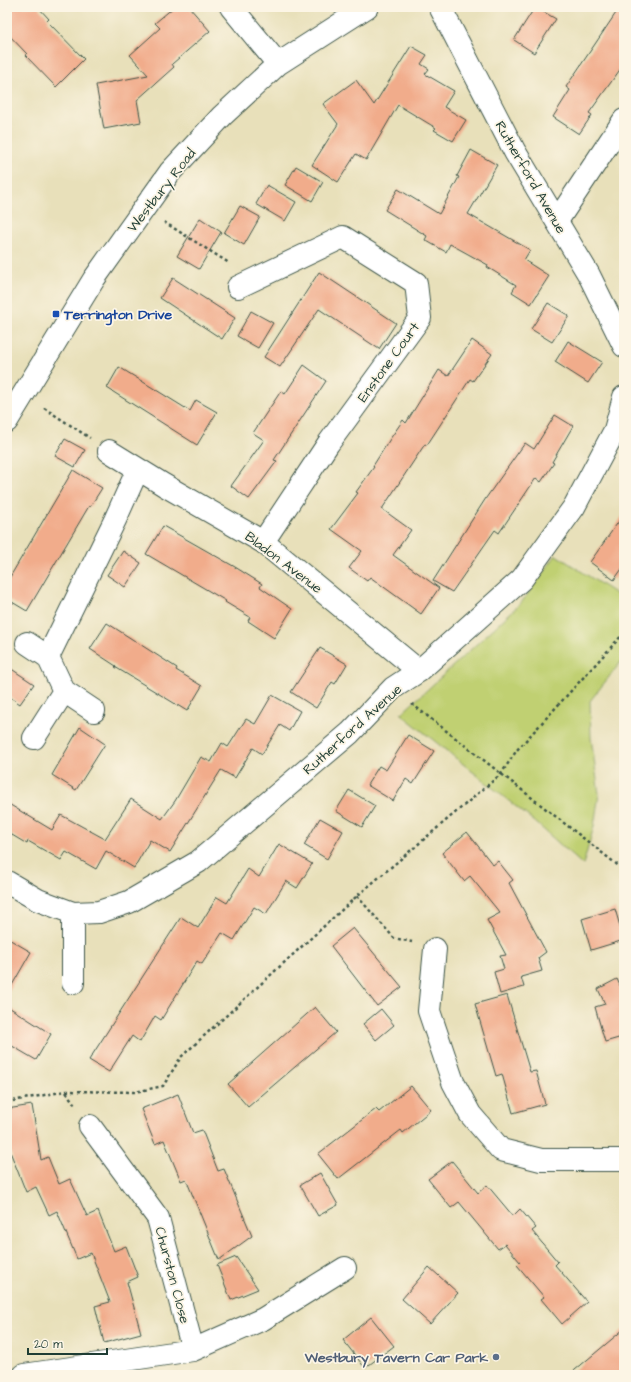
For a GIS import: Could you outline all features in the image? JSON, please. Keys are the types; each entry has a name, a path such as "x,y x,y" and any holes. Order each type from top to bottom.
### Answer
{"street":[{"path":"232,7 278,64"},
{"name":"Westbury Road","path":"7,421 94,279 170,172 217,121 278,64 367,7"},
{"name":"Rutherford Avenue","path":"440,7 515,152 589,275 624,346"},
{"path":"557,221 624,120"},
{"name":"Enstone Court","path":"246,283 343,237 416,283 420,318 328,444 263,542"},
{"name":"Rutherford Avenue","path":"7,882 38,900 73,913 100,912 129,902 198,862 350,734 393,688 419,671 522,579 574,507 615,430 624,397"},
{"name":"Bladon Avenue","path":"109,451 164,485 263,542 419,671"},
{"path":"48,657 115,520 138,468"},
{"path":"27,643 48,657 64,690 94,711"},
{"path":"34,738 64,690"},
{"path":"73,913 73,983"},
{"path":"435,949 429,1011 457,1088 470,1114 501,1150 541,1160 624,1160"},
{"name":"Churston Close","path":"90,1126 158,1218 193,1350"},
{"path":"24,1375 193,1350 263,1319 345,1268"}],"path":[{"path":"144,209 246,283"},
{"path":"24,394 109,451"},
{"path":"7,1102 66,1091 135,1092 163,1086 181,1057 357,896 501,774 517,750 624,633"},
{"path":"393,688 624,870"},
{"path":"357,896 394,938 435,949"}],"green space":[{"path":"556,555 624,599 624,658 590,701 591,738 599,794 594,826 583,865 535,822 401,714 521,603"}],"building":[{"path":"7,7 38,7 49,19 47,21 84,59 56,87 25,55 27,54 7,33"},
{"path":"174,7 189,7 210,31 172,64 174,67 137,100 141,122 104,129 96,85 148,75 130,55 160,28 155,23"},
{"path":"535,7 556,19 534,53 514,40"},
{"path":"620,7 624,7 624,64 589,113 592,115 579,134 553,117 570,90 566,87"},
{"path":"411,46 427,55 421,64 429,69 425,74 454,91 444,107 466,120 453,141 434,130 436,128 398,105 366,160 356,154 338,182 312,165 338,124 323,104 356,80 374,105"},
{"path":"471,150 497,165 468,214 530,250 524,260 549,276 531,304 512,292 516,285 487,267 488,265 450,244 446,252 425,240 427,236 385,210 398,189 439,214 459,177 457,176"},
{"path":"296,166 323,182 312,201 285,185"},
{"path":"267,185 296,202 285,221 256,204"},
{"path":"240,206 260,217 244,245 224,233"},
{"path":"200,218 221,232 199,269 177,256"},
{"path":"319,272 396,323 379,349 319,309 280,367 264,357"},
{"path":"173,278 235,318 222,339 160,298"},
{"path":"548,303 569,316 552,342 531,329"},
{"path":"251,311 273,323 258,348 237,336"},
{"path":"472,340 492,354 473,381 470,379 427,445 425,444 382,509 411,530 393,555 439,588 421,614 370,577 367,581 349,568 362,551 331,529 358,493 356,492 374,467 373,466 403,420 406,423 439,370 448,376"},
{"path":"568,341 602,362 588,383 555,362"},
{"path":"304,365 326,381 274,460 277,461 249,499 231,486 264,440 253,433 281,391 285,394"},
{"path":"119,367 190,411 196,400 217,412 197,445 107,388"},
{"path":"555,415 573,426 552,462 554,463 541,482 536,478 499,533 495,530 452,592 433,581 486,498 525,443 534,449"},
{"path":"65,439 85,450 75,467 55,456"},
{"path":"73,470 102,488 90,507 89,506 27,611 7,599 7,582"},
{"path":"624,514 624,566 614,580 590,562"},
{"path":"163,526 262,584 260,587 292,609 274,638 248,621 250,617 225,602 226,601 146,554"},
{"path":"123,551 141,563 125,587 107,575"},
{"path":"107,623 202,686 187,711 115,667 116,666 90,649"},
{"path":"320,648 347,664 335,684 332,682 316,708 291,692"},
{"path":"7,666 34,684 20,704 7,695"},
{"path":"272,695 300,711 289,731 280,725 262,754 253,748 235,778 221,770 170,852 150,840 134,868 106,851 96,869 66,852 61,860 28,841 27,844 7,832 7,803 52,830 61,815 105,839 131,799 162,819 175,801 201,757 211,762 222,743 228,747 246,719 255,724"},
{"path":"80,727 105,744 76,790 52,775"},
{"path":"408,735 434,751 413,784 406,779 393,801 367,785 379,766 386,770"},
{"path":"349,790 375,806 362,827 336,811"},
{"path":"320,818 343,831 327,859 304,845"},
{"path":"467,832 493,865 498,861 513,880 509,883 546,952 538,958 542,971 521,977 524,987 500,994 494,972 504,969 500,956 506,955 487,920 500,913 470,876 464,881 442,853"},
{"path":"279,844 312,864 297,888 286,881 266,914 254,907 234,940 222,933 202,964 197,961 161,1020 155,1016 140,1042 132,1036 109,1072 89,1060 181,917 198,928 217,897 227,903 248,869 259,877"},
{"path":"615,909 624,940 591,950 582,919"},
{"path":"353,928 402,987 377,1006 331,946"},
{"path":"7,938 31,952 7,994"},
{"path":"617,979 624,994 624,1041 622,1037 605,1042 595,1007 605,1004 598,989"},
{"path":"507,995 530,1072 536,1071 545,1104 513,1113 502,1074 496,1076 475,1004"},
{"path":"7,1006 51,1034 36,1060 7,1043"},
{"path":"315,1007 336,1032 248,1107 228,1084"},
{"path":"381,1009 394,1025 376,1040 363,1024"},
{"path":"411,1086 431,1110 403,1133 401,1130 338,1179 318,1154 376,1109 379,1112"},
{"path":"178,1094 193,1133 202,1130 218,1171 224,1169 252,1236 219,1260 186,1179 181,1181 164,1140 155,1144 141,1109"},
{"path":"32,1105 41,1160 48,1157 59,1184 70,1179 87,1216 98,1211 114,1251 126,1246 138,1277 127,1282 141,1333 104,1343 95,1306 110,1302 91,1253 77,1259 57,1211 49,1215 36,1187 26,1192 7,1144 7,1109"},
{"path":"452,1161 478,1193 487,1185 513,1216 520,1209 536,1228 532,1231 558,1262 555,1265 587,1302 562,1324 541,1299 544,1297 517,1265 520,1262 505,1244 498,1249 459,1202 451,1208 428,1179"},
{"path":"320,1173 338,1205 318,1216 300,1185"},
{"path":"236,1257 258,1289 231,1300 217,1265"},
{"path":"429,1267 458,1293 430,1324 402,1299"},
{"path":"371,1317 394,1346 365,1368 343,1340"},
{"path":"624,1329 624,1375 569,1375"}],"place":[{"name":"Terrington Drive","path":"56,314"},
{"name":"Westbury Tavern Car Park","path":"496,1357"}]}
